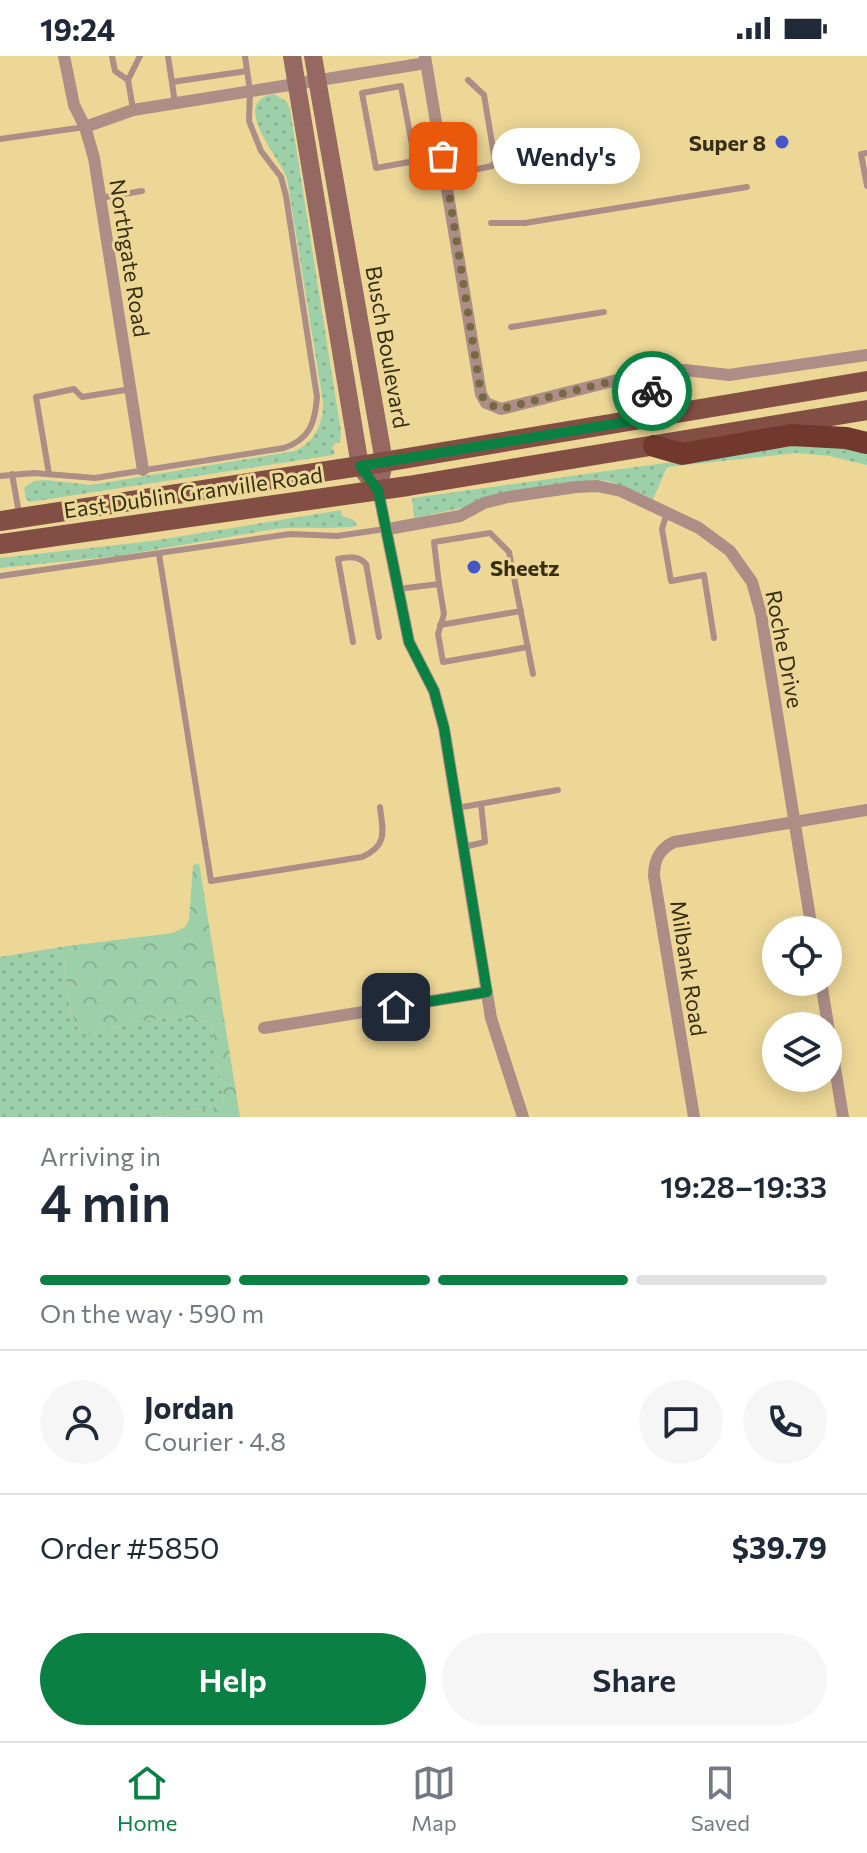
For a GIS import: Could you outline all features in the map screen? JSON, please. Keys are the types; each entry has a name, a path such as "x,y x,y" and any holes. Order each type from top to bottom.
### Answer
{"highway":[{"path":"654,446 682,454 791,435 846,438 867,443"}],"main road":[{"path":"292,56 360,466 378,490"},
{"name":"Busch Boulevard","path":"313,56 384,462 378,490"},
{"name":"East Dublin Granville Road","path":"10,519 360,466 867,381"},
{"name":"East Dublin Granville Road","path":"0,544 378,490 867,410"}],"street":[{"name":"Northgate Road","path":"64,56 74,105 85,127 94,158 143,470"},
{"path":"85,127 133,110 317,81 426,59 481,394 486,403 501,409 649,372 685,370 729,375 867,355"},
{"path":"649,372 656,417"},
{"name":"Roche Drive","path":"388,529 460,516 493,500 597,486 621,491 699,528 730,551 752,582 761,614 810,916"},
{"path":"378,490 409,642 434,691 444,728 487,992 499,1046 523,1117"},
{"path":"794,822 867,810"},
{"name":"Milbank Road","path":"694,1117 654,863 667,845 683,840 794,822"},
{"path":"264,1028 487,992"},
{"path":"823,996 843,1117"}],"lane":[{"path":"112,56 115,71 128,80"},
{"path":"133,110 128,80 140,56"},
{"path":"168,56 175,103"},
{"path":"245,56 250,91"},
{"path":"172,82 247,71"},
{"path":"468,80 484,95 495,161 492,166 473,170"},
{"path":"401,86 415,161 376,168 362,93 401,86"},
{"name":"East Dublin Granville Road","path":"0,476 49,474 85,479 284,448 299,443 309,432 316,417 317,397 286,196 281,177 261,151 249,121 250,91"},
{"path":"0,139 85,127"},
{"path":"867,153 861,154 867,186"},
{"path":"491,223 525,223 747,187"},
{"path":"100,198 142,191"},
{"path":"511,327 604,312"},
{"path":"49,474 36,397 74,389 82,397 131,389"},
{"path":"10,519 12,474"},
{"path":"667,513 662,529 671,581 704,575 714,638"},
{"path":"0,576 290,534 337,536 388,529"},
{"path":"528,647 516,645 505,651 443,662 438,634 444,614 434,542 490,533 509,552 521,611 528,647 533,674"},
{"path":"159,554 211,881 362,857 374,852 383,835 380,807"},
{"path":"353,642 338,559 362,559 366,564 379,637"},
{"path":"398,589 439,584"},
{"path":"440,625 521,611"},
{"path":"511,613 513,622"},
{"path":"498,615 500,624"},
{"path":"481,618 482,627"},
{"path":"461,621 463,630"},
{"path":"452,623 453,632"},
{"path":"503,642 505,651"},
{"path":"485,645 487,654"},
{"path":"466,648 468,658"},
{"path":"456,649 457,659"},
{"path":"457,808 558,790"},
{"path":"464,847 485,842 481,804"}],"green space":[{"path":"274,94 287,102 290,109 341,432 340,443 335,443 332,448 335,452 333,455 30,502 26,499 24,488 34,481 91,485 295,451 308,442 316,431 323,402 287,178 256,118 256,107 261,99"},
{"path":"821,445 867,452 867,465 829,456 796,453 667,467 653,499 609,481 595,480 414,518 412,498 787,446"},
{"path":"341,510 342,516 354,520 357,526 275,529 118,556 0,568 0,558 152,541"},
{"path":"199,863 240,1117 152,1117 221,1106 224,1101 211,1025 198,1020 168,1018 90,1034 81,1032 69,1004 63,951 67,946 173,933 185,927 189,920 193,865"},
{"path":"67,946 63,951 68,993 72,1014 81,1032 90,1034 168,1018 198,1020 211,1025 224,1101 221,1106 152,1117 0,1117 0,957"}],"way so far":[{"path":"443,156 481,394 486,403 501,409 649,372 652,391"}],"place":[{"name":"Super 8","path":"782,142"},
{"name":"Wendy's","path":"443,156"},
{"name":"Sheetz","path":"474,567"}],"route":[{"path":"396,1007 487,992 444,728 434,691 409,642 378,490 360,466 656,417 652,391"}]}
